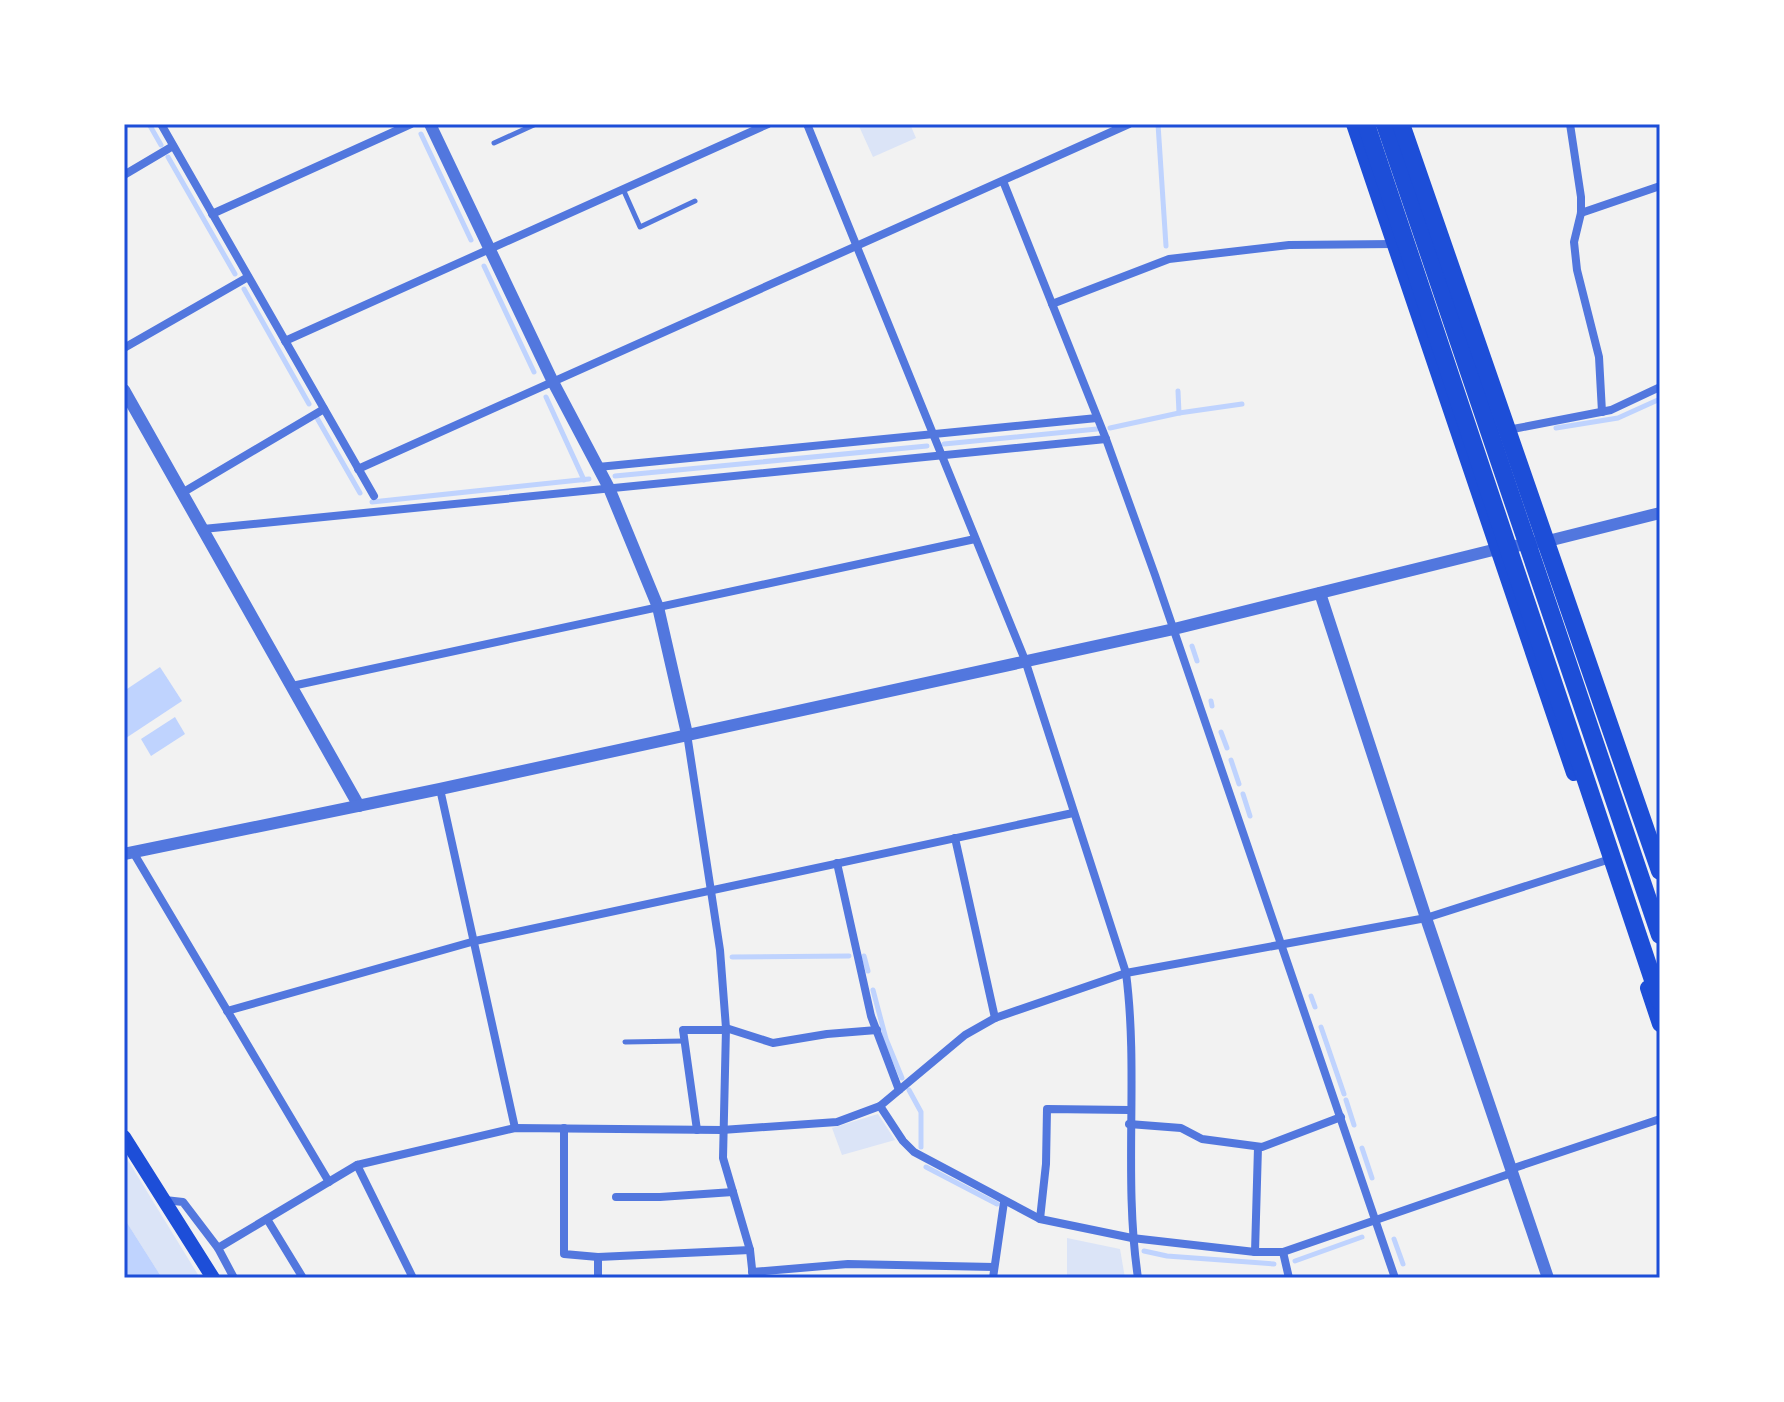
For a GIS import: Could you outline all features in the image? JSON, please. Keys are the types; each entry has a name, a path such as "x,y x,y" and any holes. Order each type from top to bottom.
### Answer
{"highway":[{"path":"1354,124 1660,1024"},
{"path":"1366,124 1660,1001"},
{"path":"1385,124 1660,935"},
{"path":"1401,124 1660,871"},
{"path":"1408,124 1660,850"}],"main road":[{"path":"124,1137 213,1278"}],"street":[{"path":"161,124 374,496"},
{"path":"212,214 411,124"},
{"path":"430,124 553,382 609,488 658,607 687,734 720,950 726,1029 723,1158 750,1250 753,1275 848,1264 994,1267"},
{"path":"285,341 768,124"},
{"path":"807,124 1025,660 1126,973 1132,1021 1129,1110 1132,1238 1138,1278"},
{"path":"358,469 1129,124"},
{"path":"1570,124 1581,197 1581,213 1574,242 1575,256 1599,357 1602,412"},
{"path":"124,175 173,146"},
{"path":"1003,181 1106,439 1174,629 1395,1278"},
{"path":"1581,213 1660,186"},
{"path":"1052,304 1169,259 1289,245 1395,244"},
{"path":"124,348 248,277"},
{"path":"1513,429 1602,412 1660,387"},
{"path":"124,390 359,806"},
{"path":"182,493 324,409"},
{"path":"598,467 1097,418"},
{"path":"203,529 1106,439"},
{"path":"329,1182 129,853 440,789 1174,629 1497,549 1552,540 1660,513"},
{"path":"292,686 975,539"},
{"path":"1320,593 1548,1278"},
{"path":"440,789 515,1128"},
{"path":"227,1011 475,941 1073,813"},
{"path":"955,838 995,1018"},
{"path":"218,1248 357,1165 515,1128 722,1130 837,1122 880,1106 965,1035 995,1018 1126,973 1426,918 1604,861"},
{"path":"837,863 871,1016 899,1090"},
{"path":"697,1130 683,1030 726,1029 773,1043 877,1030"},
{"path":"880,1106 914,1152 1040,1219 1132,1238 1255,1252 1283,1252 1660,1119"},
{"path":"1040,1219 1046,1164 1047,1109 1129,1110"},
{"path":"1129,1124 1181,1128 1202,1139 1262,1147 1341,1117"},
{"path":"564,1128 564,1254 598,1257 750,1250"},
{"path":"1255,1252 1258,1147"},
{"path":"357,1165 413,1278"},
{"path":"616,1197 733,1192"},
{"path":"163,1200 183,1202 218,1248 234,1278"},
{"path":"993,1278 1004,1202"},
{"path":"267,1219 303,1278"},
{"path":"1283,1252 1289,1278"},
{"path":"598,1257 598,1278"},
{"path":"884,1265 884,1278"}],"lane":[{"path":"494,143 536,124"},
{"path":"623,189 640,227 695,201"},
{"path":"625,1042 685,1041"}],"shaded area":[{"path":"858,124 910,124 916,138 873,157"},
{"path":"878,1114 895,1140 842,1155 832,1128"},
{"path":"124,1154 200,1278 162,1278 124,1218"},
{"path":"1067,1238 1120,1249 1125,1278 1067,1278"}],"water":[{"path":"160,667 182,701 126,738 124,691"},
{"path":"175,717 185,734 151,756 141,739"},
{"path":"124,1218 162,1278 124,1278"}],"waterway":[{"path":"149,124 161,145"},
{"path":"1158,124 1166,246"},
{"path":"421,134 471,240"},
{"path":"168,157 235,274"},
{"path":"484,266 534,372"},
{"path":"244,289 309,404"},
{"path":"1178,391 1179,413"},
{"path":"546,397 584,480"},
{"path":"1556,428 1618,418 1660,399"},
{"path":"1110,428 1179,413 1242,404"},
{"path":"317,418 360,493"},
{"path":"944,444 1097,429"},
{"path":"615,476 927,446"},
{"path":"372,502 589,479"},
{"path":"1192,646 1197,661"},
{"path":"1211,701 1212,706"},
{"path":"1221,732 1227,748"},
{"path":"1231,760 1239,784"},
{"path":"1243,794 1250,816"},
{"path":"732,957 849,956"},
{"path":"864,956 868,971"},
{"path":"873,990 886,1039 902,1078"},
{"path":"1311,996 1315,1007"},
{"path":"1321,1027 1344,1094"},
{"path":"909,1090 921,1112 921,1147"},
{"path":"1346,1100 1354,1125"},
{"path":"1362,1148 1372,1178"},
{"path":"926,1167 997,1204"},
{"path":"1295,1261 1362,1237"},
{"path":"1394,1239 1403,1264"},
{"path":"1144,1251 1167,1256 1274,1264"}]}
